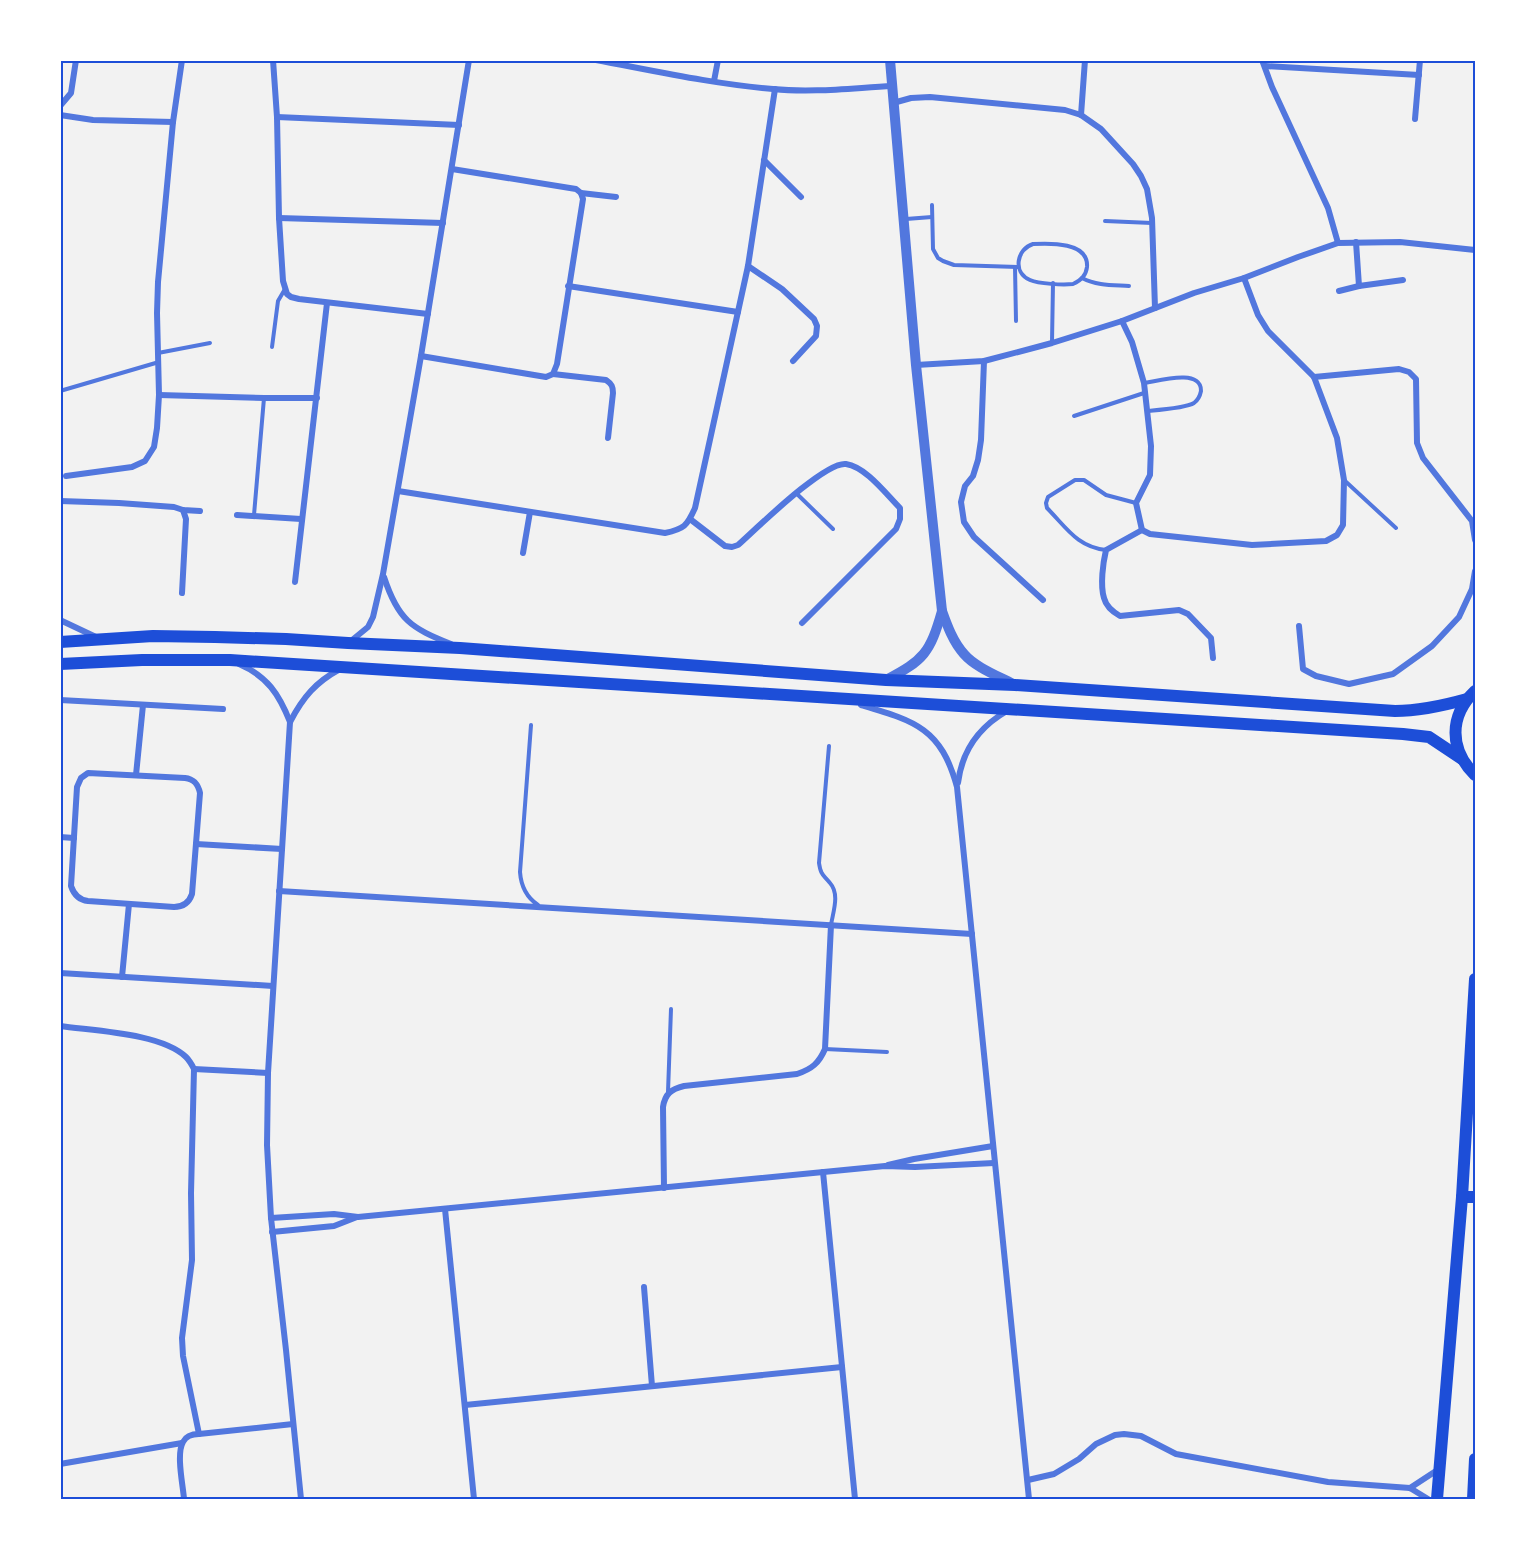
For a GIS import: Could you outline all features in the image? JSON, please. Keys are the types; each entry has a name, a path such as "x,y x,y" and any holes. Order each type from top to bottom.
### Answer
{"main road":[{"path":"60,642 153,636 286,639 460,648 886,680 1015,685 1395,711 1437,708 1471,695"},
{"path":"60,664 142,660 230,660 1403,734 1429,737 1462,759 1475,775"},
{"path":"1462,759 1456,744 1455,728 1459,713 1471,695"},
{"path":"1437,1499 1462,1197 1475,979"},
{"path":"1462,1197 1475,1197"},
{"path":"1473,1499 1475,1459"}],"street":[{"path":"60,106 70,93 76,60"},
{"path":"66,476 132,467 145,460 154,447 159,395 158,282 173,122 182,60"},
{"path":"273,60 277,117 279,218 285,289 291,297 428,314"},
{"path":"348,643 368,627 373,617 383,574 422,356 469,60"},
{"path":"596,60 774,89 818,90 892,86"},
{"path":"714,81 718,60"},
{"path":"890,60 916,365 942,611 951,633 964,654 985,669 1015,685"},
{"path":"1081,115 1085,60"},
{"path":"1415,119 1420,60"},
{"path":"1338,243 1328,208 1272,87 1264,63 1419,75"},
{"path":"399,491 665,533 680,530 696,508 748,266 774,89"},
{"path":"894,102 930,97 1065,110 1081,115 1101,129 1133,164 1147,189 1153,223 1155,308"},
{"path":"60,115 93,120 173,122"},
{"path":"277,117 459,125"},
{"path":"764,160 801,197"},
{"path":"452,169 571,188 581,193 616,197"},
{"path":"553,374 557,364 583,199 581,193"},
{"path":"279,218 443,223"},
{"path":"1356,242 1359,286"},
{"path":"916,365 984,361 1052,343 1122,321 1194,293 1244,278 1338,243 1400,242 1475,250"},
{"path":"748,266 782,289 814,319 817,326 816,336 793,361"},
{"path":"1142,530 1150,534 1251,545 1326,541 1337,535 1343,525 1344,480 1337,438 1314,377 1268,331 1258,315 1244,278"},
{"path":"1339,291 1403,280"},
{"path":"568,286 738,312"},
{"path":"295,582 327,303"},
{"path":"1122,321 1132,342 1144,383 1151,446 1150,475 1136,503 1142,530"},
{"path":"422,356 538,377 553,374 606,380 613,388 608,438"},
{"path":"984,361 981,440 973,476 965,486 961,502 964,522 974,537 1043,600"},
{"path":"1314,377 1399,369 1409,372 1416,379 1417,443 1423,458 1472,521 1475,540"},
{"path":"159,395 317,398"},
{"path":"690,519 725,546 732,547 738,545 796,493 830,468 843,463 856,467 867,475 900,508 900,519 896,528 802,623"},
{"path":"60,501 119,503 200,511"},
{"path":"182,593 186,519 183,510"},
{"path":"523,553 530,512"},
{"path":"237,515 302,519"},
{"path":"1142,530 1106,550 1102,570 1104,599 1112,611 1120,616 1179,610 1188,614 1211,638 1212,658"},
{"path":"1299,626 1303,669 1316,676 1349,684 1394,674 1432,646 1459,617 1472,589 1475,571"},
{"path":"383,574 395,606 405,619 424,633 460,648"},
{"path":"886,680 907,669 924,655 934,637 942,611"},
{"path":"60,620 100,639"},
{"path":"230,660 251,669 268,683 282,701 290,722"},
{"path":"301,1499 272,1232 267,1146 268,1073 290,722 299,704 312,689 327,676 345,666"},
{"path":"845,699 920,726 934,738 945,753 953,770 957,787 1029,1499"},
{"path":"60,700 223,710"},
{"path":"136,775 143,705"},
{"path":"957,787 964,756 972,742 982,729 1009,710"},
{"path":"88,773 136,775 193,780 200,793 192,894 188,902 179,907 83,900 75,895 71,886 77,787 81,778 88,773"},
{"path":"60,837 74,837"},
{"path":"196,844 282,849"},
{"path":"279,891 972,934"},
{"path":"122,977 129,904"},
{"path":"664,1188 663,1107 668,1092 684,1086 797,1074 814,1066 821,1058 825,1049 831,925"},
{"path":"60,973 273,986"},
{"path":"60,1026 143,1036 168,1046 186,1057 194,1069 192,1260 182,1338 183,1356 199,1434"},
{"path":"194,1069 268,1073"},
{"path":"885,1166 906,1160 993,1146"},
{"path":"271,1218 334,1214 358,1217 885,1166 915,1167 994,1162"},
{"path":"823,1172 855,1499"},
{"path":"445,1209 474,1499"},
{"path":"272,1232 334,1226 358,1217"},
{"path":"644,1287 652,1386"},
{"path":"465,1405 842,1367"},
{"path":"60,1464 182,1443 192,1435 294,1424"},
{"path":"1028,1480 1054,1474 1079,1459 1096,1444 1115,1435 1124,1434 1141,1436 1176,1454 1328,1482 1410,1488 1428,1499"},
{"path":"182,1443 180,1462 184,1499"},
{"path":"1410,1488 1439,1469"}],"lane":[{"path":"932,205 933,249 938,258 954,265 1017,267 1029,280 1073,284 1082,278 1087,269 1086,259 1080,250 1070,246 1040,244 1028,246 1020,255 1017,267 1016,321"},
{"path":"903,219 932,217"},
{"path":"1105,222 1153,223"},
{"path":"1082,278 1095,284 1129,286"},
{"path":"1052,343 1053,283"},
{"path":"272,347 278,301 285,289"},
{"path":"158,353 210,343"},
{"path":"60,391 159,362"},
{"path":"1144,383 1185,377 1194,378 1199,382 1201,389 1194,403 1147,411"},
{"path":"1074,416 1145,393"},
{"path":"254,515 264,398"},
{"path":"1106,550 1095,549 1077,540 1047,508 1048,497 1075,480 1084,480 1106,495 1136,503"},
{"path":"1344,480 1396,528"},
{"path":"796,493 833,529"},
{"path":"531,724 521,878 529,898 541,908"},
{"path":"829,746 819,863 821,874 831,884 836,896 831,925"},
{"path":"668,1092 671,1009"},
{"path":"825,1049 887,1052"}]}
